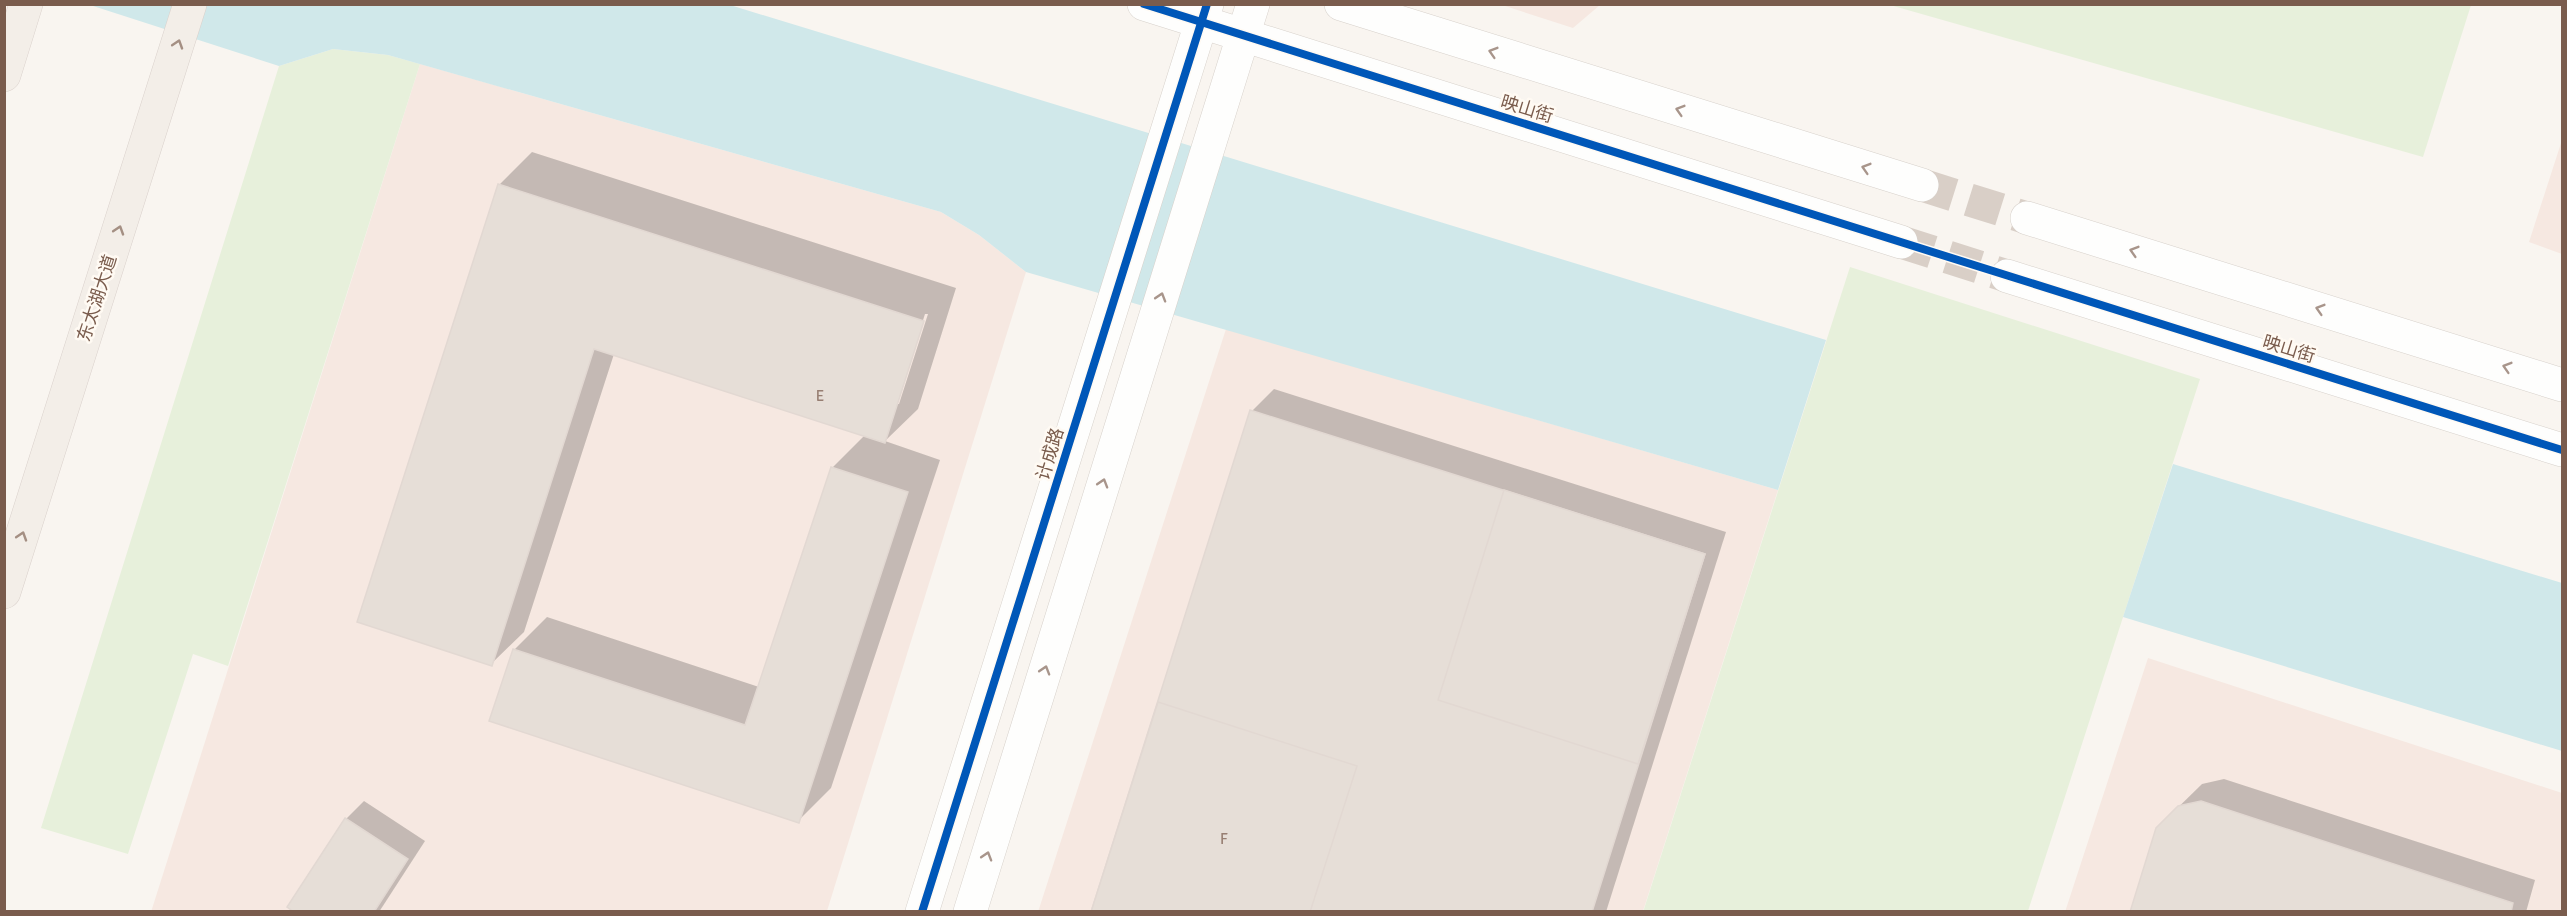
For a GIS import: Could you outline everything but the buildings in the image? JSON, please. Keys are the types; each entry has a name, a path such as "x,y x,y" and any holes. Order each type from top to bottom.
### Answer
{"main road":[{"path":"4,75 27,4"},
{"name":"东太湖大道","path":"4,592 190,4"}],"street":[{"name":"映山街","path":"1144,4 1204,13 1243,36 1901,242"},
{"path":"969,912 1253,4"},
{"path":"1341,4 1922,185"},
{"name":"计成路","path":"922,912 1204,13"},
{"path":"2027,218 2562,385"},
{"name":"映山街","path":"2007,276 2562,450"}],"shaded area":[{"path":"1502,5 1600,5 1573,28"},
{"path":"420,64 941,212 979,235 1026,272 827,911 151,912"},
{"path":"2562,140 2562,254 2529,242"},
{"path":"1226,329 1778,490 1643,911 1038,912"},
{"path":"2148,658 2562,793 2562,911 2065,912"}],"green space":[{"path":"1890,5 2471,5 2423,157"},
{"path":"333,49 388,55 420,64 228,666 193,654 128,854 41,828 279,66"},
{"path":"1850,267 2200,379 2028,911 1643,912"}],"water":[{"path":"90,5 730,5 1826,340 1778,490 1026,272 979,235 941,212 388,55 333,49 279,66"},
{"path":"2173,464 2562,583 2562,751 2123,617"}],"tunnel":[{"path":"1922,185 2027,218"},
{"path":"1901,242 2007,276"}],"cycle path":[{"path":"1144,4 2562,450"},
{"path":"922,912 1207,4"}]}
